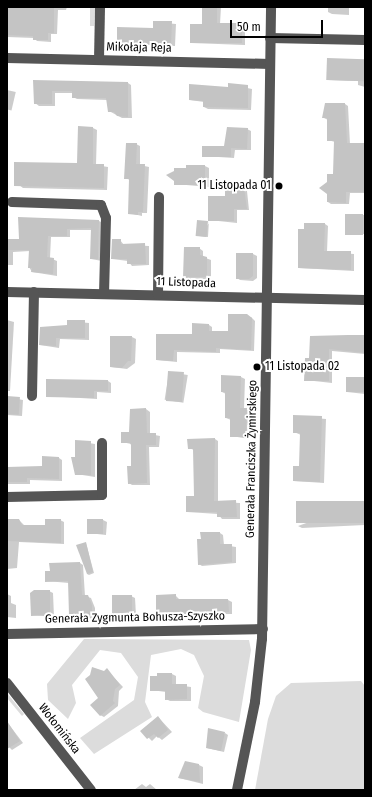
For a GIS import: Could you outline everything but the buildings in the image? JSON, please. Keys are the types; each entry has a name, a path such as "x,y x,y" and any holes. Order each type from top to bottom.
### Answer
{"street":[{"path":"99,60 100,7"},
{"name":"Generała Franciszka Żymirskiego","path":"237,790 255,702 263,629 271,7"},
{"path":"270,38 365,40"},
{"name":"Mikołaja Reja","path":"7,58 270,64"},
{"path":"158,295 159,197"},
{"path":"12,202 101,205 106,218 104,294"},
{"name":"11 Listopada","path":"7,292 365,300"},
{"path":"32,396 34,292"},
{"path":"7,497 102,495 102,443"},
{"name":"Generała Zygmunta Bohusza-Szyszko","path":"7,634 263,629"},
{"name":"Wołomińska","path":"7,683 91,790"}],"shaded area":[{"path":"90,7 95,7 94,26 90,26"},
{"path":"84,639 249,640 251,650 239,722 203,712 198,708 204,676 194,655 181,649 151,655 145,702 152,717 94,754 80,738 134,700 138,677 121,653 100,650 72,685 76,703 68,719 48,700 47,684"},
{"path":"361,681 365,686 365,790 255,790 268,719 276,696 291,683"},
{"path":"7,693 24,714 22,716 7,698"}],"place":[{"name":"11 Listopada 01","path":"279,186"},
{"name":"11 Listopada 02","path":"257,367"}]}
